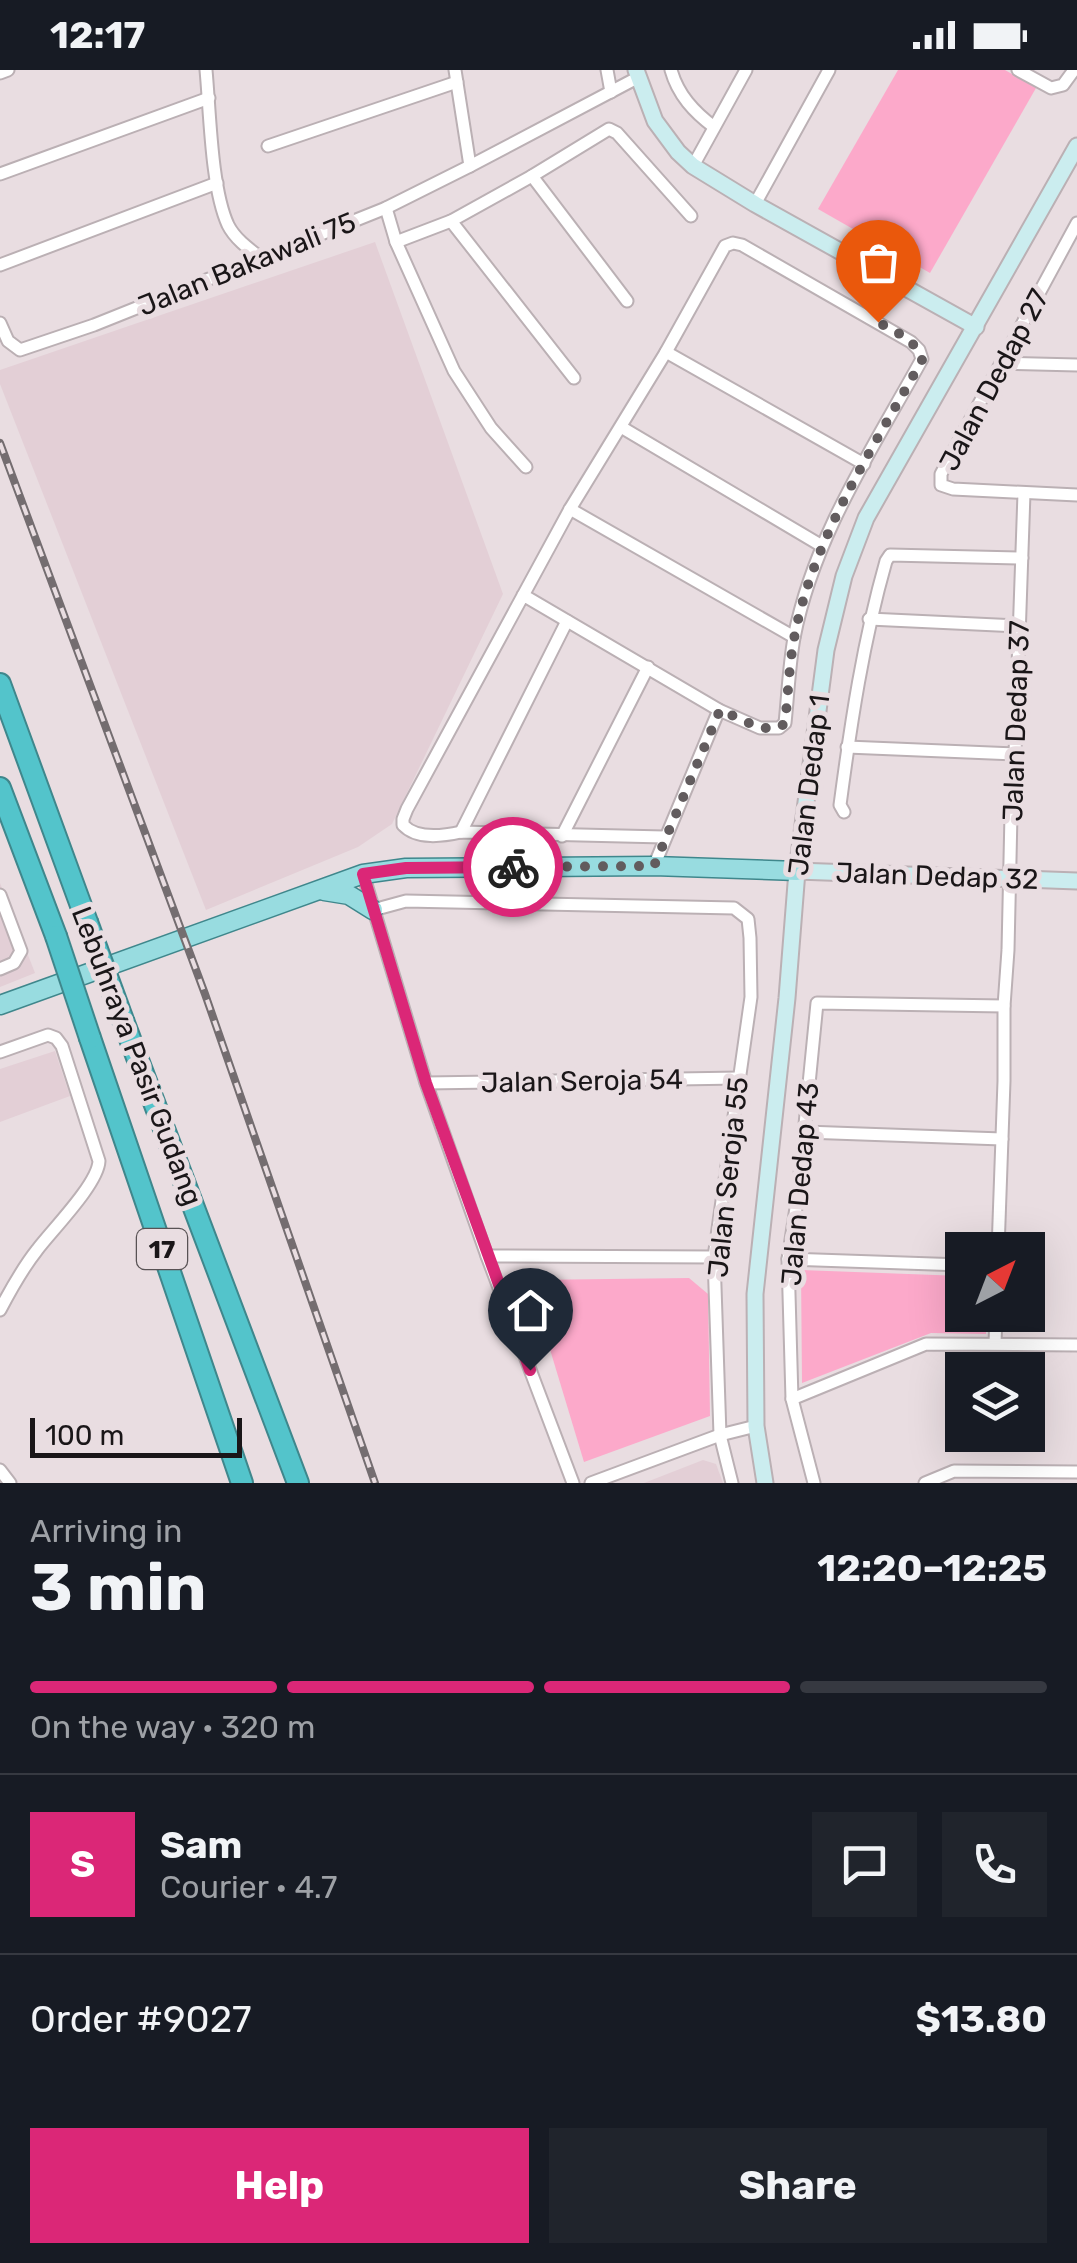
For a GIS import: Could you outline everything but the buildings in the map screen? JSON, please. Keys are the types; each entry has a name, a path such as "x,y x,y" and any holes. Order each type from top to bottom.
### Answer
{"highway":[{"name":"Lebuhraya Pasir Gudang","path":"0,684 298,1483"},
{"name":"Lebuhraya Pasir Gudang","path":"0,788 56,936 242,1483"}],"main road":[{"path":"637,74 664,136 693,166 976,328"},
{"name":"Jalan Dedap 1","path":"764,1483 756,1426 755,1294 797,872 826,650 844,576 866,518 1077,146"},
{"path":"0,1006 363,874 406,868 654,866 797,872"},
{"name":"Jalan Dedap 32","path":"797,872 1077,881"},
{"path":"318,890 350,895 373,910"}],"street":[{"path":"0,73 8,70"},
{"path":"206,70 217,183 228,224 241,242 261,258"},
{"path":"608,70 611,92"},
{"path":"672,70 692,109 714,127"},
{"path":"693,166 746,70"},
{"path":"755,204 829,70"},
{"path":"1018,70 1051,88 1063,85 1072,73"},
{"name":"Jalan Bakawali 75","path":"0,323 8,341 20,350 94,325 386,208 611,92 637,74"},
{"path":"268,146 456,76 470,166"},
{"path":"0,174 209,98"},
{"path":"396,242 451,221 604,131 614,130 690,216"},
{"path":"532,176 627,301"},
{"path":"0,265 217,183"},
{"path":"386,208 396,242 454,371 491,428 526,468"},
{"path":"451,221 574,378"},
{"name":"Jalan Dedap 27","path":"1024,493 953,489 941,485 941,474 1077,224"},
{"path":"523,595 720,710 760,728 779,728 785,723 794,638 822,546 922,360 919,350 912,342 742,245 733,242 725,246 622,427 570,509 523,595 403,819 403,826 410,832 443,836 461,832 664,836"},
{"path":"666,352 864,464"},
{"path":"1000,363 1077,364"},
{"path":"622,427 822,546"},
{"path":"1024,493 1077,495"},
{"name":"Jalan Dedap 37","path":"999,1232 1024,493"},
{"path":"570,509 794,638"},
{"path":"844,812 840,805 870,619 890,556 1022,558"},
{"path":"870,619 1020,626"},
{"path":"461,832 567,621"},
{"path":"562,836 648,667"},
{"path":"654,866 720,710"},
{"path":"848,746 1015,754"},
{"path":"363,874 426,1083 573,1483"},
{"path":"0,895 21,951 14,964 0,968"},
{"name":"Jalan Seroja 55","path":"373,910 406,901 734,908 748,919 750,997 714,1257 720,1435 732,1483"},
{"name":"Jalan Dedap 43","path":"814,1483 792,1399 788,1259 817,1003 1004,1006"},
{"path":"0,1052 48,1035 56,1038 62,1046 99,1161 99,1169 16,1278 0,1310"},
{"name":"Jalan Seroja 54","path":"426,1083 739,1078"},
{"path":"804,1132 1002,1139"},
{"path":"487,1256 714,1257"},
{"path":"788,1259 945,1264"},
{"path":"995,1332 995,1343"},
{"path":"792,1399 926,1344 1077,1345"},
{"path":"591,1483 720,1435 756,1426"},
{"path":"0,1470 10,1483"},
{"path":"925,1483 954,1472 1077,1472"}],"shaded area":[{"path":"898,70 1005,70 1036,88 930,273 818,209"},
{"path":"375,242 503,594 392,824 358,847 206,910 0,384 0,370"},
{"path":"0,883 35,973 0,987"},
{"path":"55,1051 70,1096 0,1122 0,1069"},
{"path":"801,1270 945,1275 945,1332 986,1332 931,1333 802,1383"},
{"path":"689,1278 708,1294 710,1416 584,1462 529,1280"},
{"path":"703,1460 716,1464 723,1483 644,1483"}],"railway":[{"path":"0,443 205,994 375,1483"}],"way so far":[{"path":"513,867 654,866 720,710 760,728 779,728 785,723 794,638 822,546 922,360 912,342 878,322"}],"route":[{"path":"513,867 406,868 363,874 426,1083 530,1370"}]}
